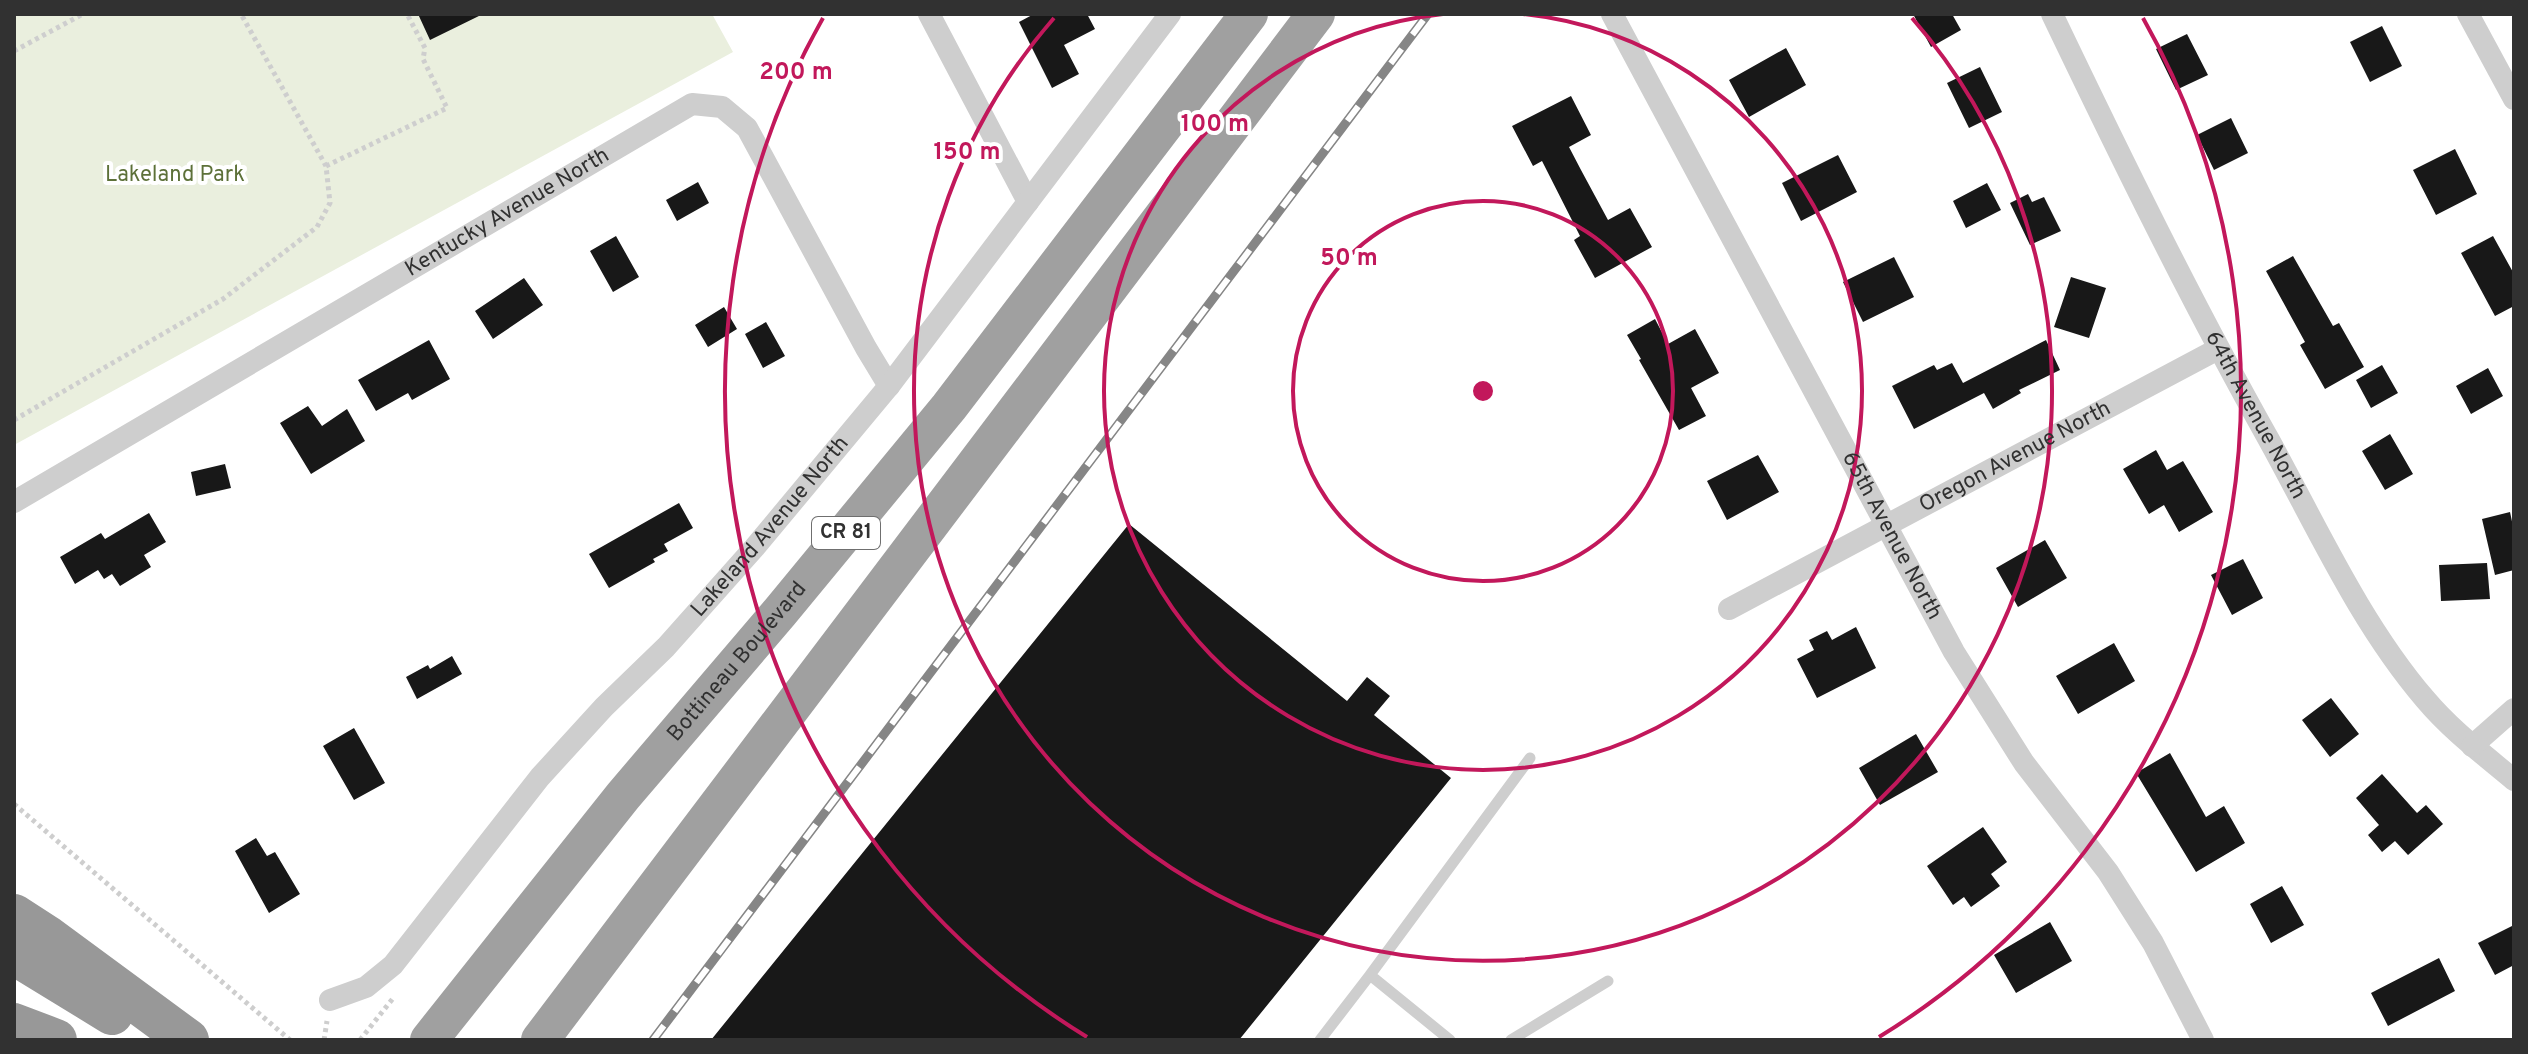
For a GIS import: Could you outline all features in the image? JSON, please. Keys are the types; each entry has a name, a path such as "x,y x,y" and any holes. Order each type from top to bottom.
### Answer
{"highway":[{"name":"Bottineau Boulevard","path":"429,1040 623,796 949,407 1249,14"},
{"name":"CR 81","path":"540,1040 1316,14"},
{"path":"14,915 188,1040"},
{"path":"14,954 151,1040"},
{"path":"14,1024 56,1040"}],"street":[{"path":"929,14 1028,202"},
{"name":"Lakeland Avenue North","path":"330,1000 366,987 393,965 540,777 604,707 666,647 755,547 889,386 1170,14"},
{"name":"65th Avenue North","path":"1612,14 1884,524 1989,712 2108,872 2153,943 2203,1040"},
{"name":"64th Avenue North","path":"2052,14 2218,349 2382,639 2425,699 2472,746 2514,780"},
{"path":"2468,14 2514,99"},
{"name":"Kentucky Avenue North","path":"14,502 692,104 722,107 747,128 889,386"},
{"name":"Oregon Avenue North","path":"1729,609 2218,349"},
{"path":"2472,746 2514,709"}],"lane":[{"path":"1320,1040 1530,758"},
{"path":"1370,975 1450,1040"},
{"path":"1511,1040 1608,981"}],"path":[{"path":"14,51 83,14"},
{"path":"14,420 223,299 317,227 330,203 326,166 241,14"},
{"path":"326,166 447,108 423,59 425,48 407,14"},
{"path":"14,804 290,1040"}],"green space":[{"name":"Lakeland Park","path":"14,14 712,14 733,52 14,445"}],"building":[{"path":"418,14 483,14 430,40"},
{"path":"1034,14 1087,14 1095,29 1064,45 1079,74 1052,88 1019,22"},
{"path":"1913,14 1952,14 1961,30 1931,47"},
{"path":"2382,26 2402,66 2370,82 2350,42"},
{"path":"2187,34 2208,75 2176,90 2156,49"},
{"path":"1786,48 1806,85 1749,117 1729,80"},
{"path":"1980,67 2002,112 1969,128 1947,83"},
{"path":"1571,96 1591,135 1569,147 1581,170 1608,220 1630,208 1652,247 1595,278 1574,240 1580,236 1542,161 1533,166 1512,126"},
{"path":"2231,118 2248,153 2214,170 2197,135"},
{"path":"2455,149 2477,194 2436,215 2413,170"},
{"path":"1838,155 1857,192 1801,221 1782,183"},
{"path":"698,182 709,203 677,221 666,200"},
{"path":"1987,183 2001,210 1966,228 1953,201"},
{"path":"2028,194 2032,202 2044,197 2061,231 2030,245 2010,203"},
{"path":"616,236 639,277 613,292 590,251"},
{"path":"2493,236 2514,274 2514,306 2495,316 2461,253"},
{"path":"2293,256 2333,326 2339,323 2364,367 2325,389 2300,345 2305,342 2266,271"},
{"path":"1894,257 1914,297 1863,322 1843,282"},
{"path":"2071,277 2106,288 2089,338 2054,327"},
{"path":"524,278 543,305 493,339 475,311"},
{"path":"724,307 737,329 708,347 695,325"},
{"path":"1655,319 1668,344 1695,329 1719,373 1691,388 1706,416 1679,430 1627,335"},
{"path":"766,322 785,356 763,368 745,334"},
{"path":"429,340 450,379 412,400 408,393 376,411 358,380"},
{"path":"2046,340 2060,370 2019,390 2021,393 1993,409 1984,393 1914,429 1892,386 1934,365 1937,370 1952,363 1963,383"},
{"path":"2382,365 2398,393 2371,408 2356,380"},
{"path":"2488,368 2503,396 2471,414 2456,386"},
{"path":"308,406 322,426 347,409 365,441 311,474 280,423"},
{"path":"2390,434 2413,474 2385,490 2362,451"},
{"path":"2156,450 2167,470 2183,461 2213,512 2179,532 2164,505 2149,514 2123,469"},
{"path":"1758,455 1779,492 1727,520 1707,481"},
{"path":"225,464 231,488 196,496 191,472"},
{"path":"679,503 693,528 664,544 668,551 653,559 655,562 609,588 589,554"},
{"path":"2510,512 2514,531 2514,570 2495,575 2482,519"},
{"path":"149,513 166,542 144,555 151,567 120,586 112,574 104,579 98,570 75,584 60,557 101,533 105,539"},
{"path":"1129,524 1347,701 1367,677 1390,696 1374,715 1451,778 1239,1040 711,1040"},
{"path":"2045,540 2067,578 2018,607 1996,568"},
{"path":"2243,559 2263,598 2232,615 2211,575"},
{"path":"2487,563 2490,599 2441,601 2439,565"},
{"path":"1856,627 1876,668 1817,698 1797,659 1814,650 1809,640 1827,631 1832,640"},
{"path":"2114,643 2135,681 2078,714 2056,676"},
{"path":"452,656 462,674 417,699 406,677 428,665 430,669"},
{"path":"2331,698 2359,734 2330,757 2302,720"},
{"path":"354,728 385,783 354,800 323,746"},
{"path":"1916,734 1938,772 1880,805 1859,768"},
{"path":"2170,753 2206,817 2224,806 2245,843 2196,872 2136,773"},
{"path":"2382,774 2417,813 2426,805 2443,824 2408,855 2395,841 2382,852 2368,835 2379,825 2356,798"},
{"path":"1983,827 2007,862 1991,874 2000,886 1971,907 1964,897 1953,905 1927,866"},
{"path":"256,838 267,856 275,852 300,894 269,913 235,851"},
{"path":"2282,886 2304,925 2271,943 2250,904"},
{"path":"2050,922 2072,961 2016,993 1994,955"},
{"path":"2514,925 2514,965 2495,975 2478,943"},
{"path":"2439,958 2455,991 2388,1026 2371,993"}],"railway":[{"path":"653,1040 1428,14"}]}
